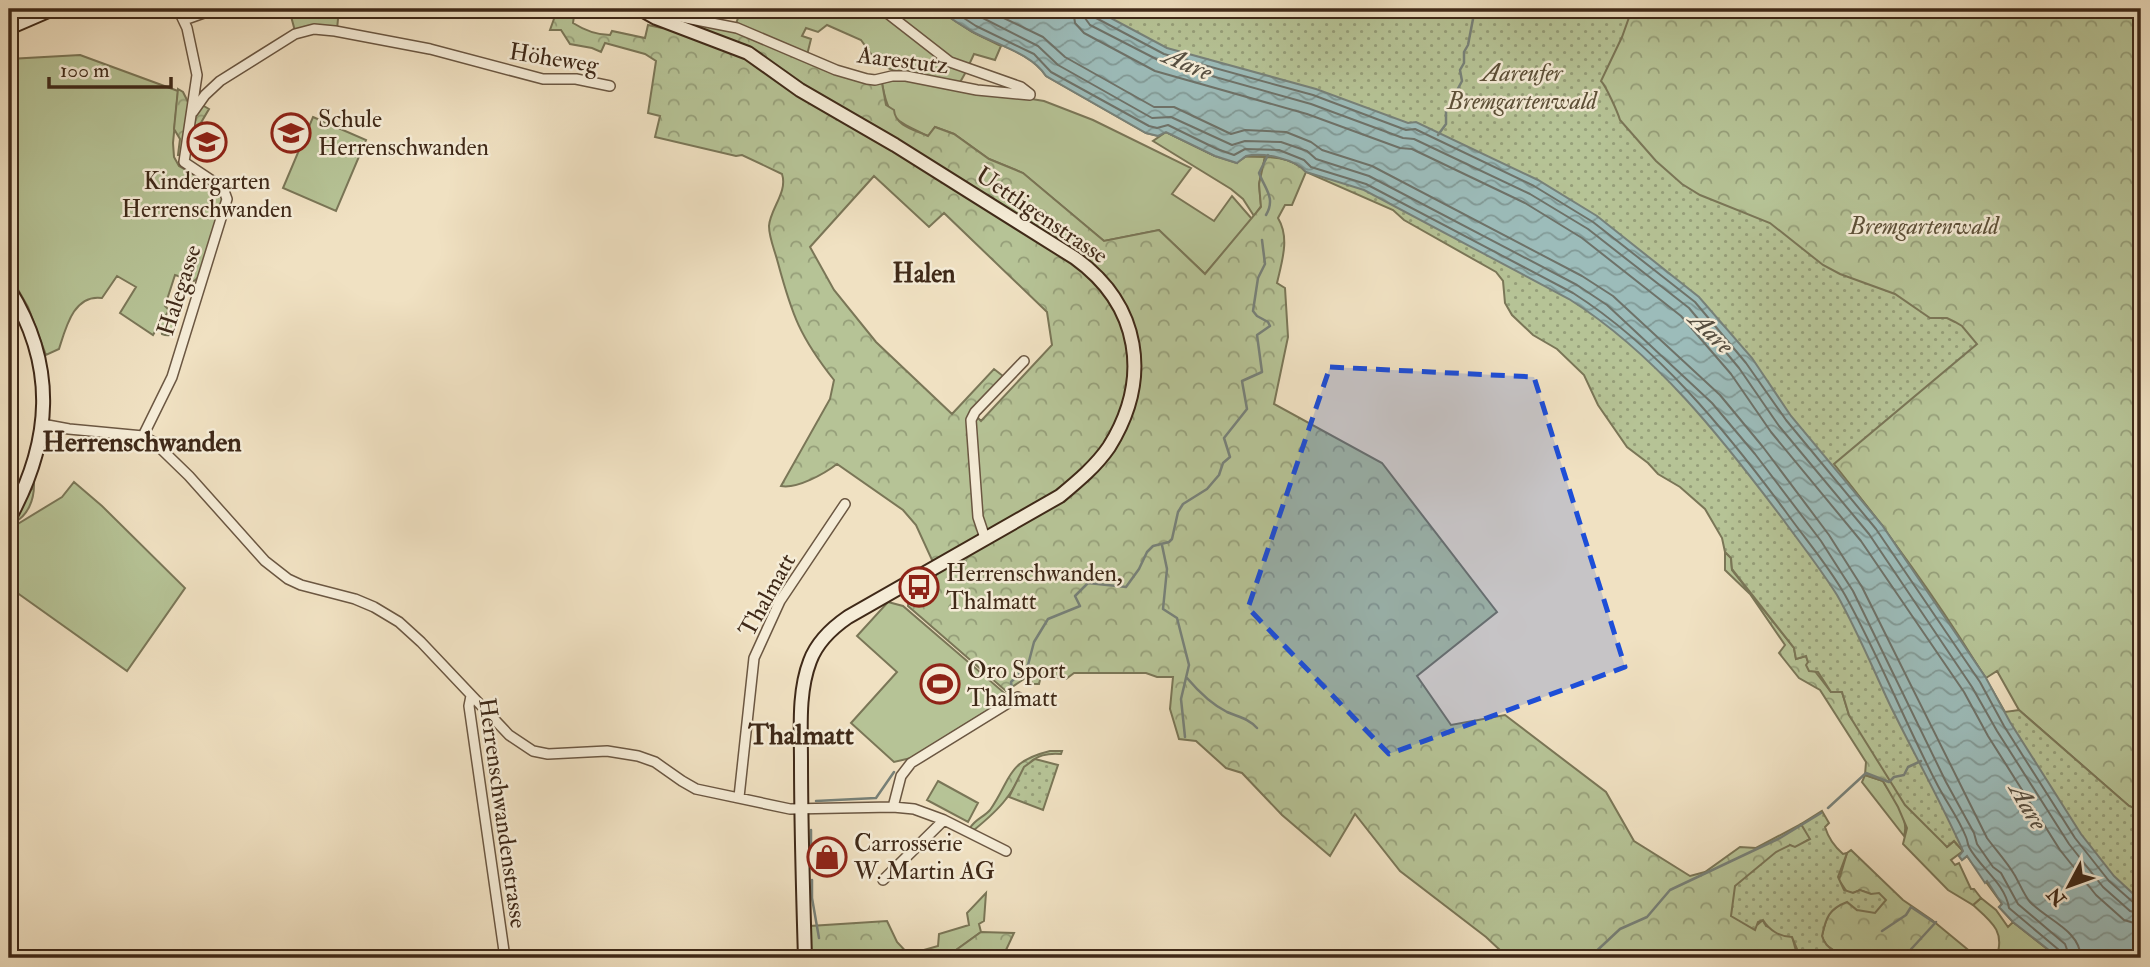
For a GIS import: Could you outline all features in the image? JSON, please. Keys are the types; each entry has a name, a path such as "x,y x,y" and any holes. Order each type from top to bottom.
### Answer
{"main road":[{"path":"9,28 53,9"},
{"path":"626,9 639,9"},
{"name":"Uettligenstrasse","path":"639,9 754,57 800,90 895,145 1075,258 1092,270 1114,295 1129,328 1135,364 1126,409 1114,438 1094,466 1060,496 848,617 828,634 817,648 807,671 803,692 801,808 805,958"},
{"path":"9,289 26,320 38,354 43,384 42,424 30,475 9,519"}],"street":[{"name":"Halegasse","path":"143,436 172,377 227,202 223,188 184,162 197,75 184,19 178,9"},
{"path":"184,19 215,9"},
{"name":"Aarestutz","path":"656,18 666,14 737,28 836,70 867,79 906,76 977,90 1030,95 1021,87 950,62 882,9"},
{"name":"Höheweg","path":"190,116 205,95 220,81 295,34 311,30 335,31 430,49 543,79 576,79 610,86"},
{"path":"985,538 978,517 972,418 1024,361"},
{"path":"42,424 143,436"},
{"name":"Herrenschwandenstrasse","path":"143,436 155,443 182,469 260,555 288,579 310,588 346,596 387,614 416,636 471,696 469,706 505,958"},
{"name":"Thalmatt","path":"739,797 754,658 780,601 845,504"},
{"path":"471,696 515,740 533,751 548,754 607,751 638,756 655,762 689,786 710,793 790,809 914,809 944,820 1006,851"},
{"path":"893,807 899,779 906,767 1018,697"},
{"path":"883,880 944,820"}],"highlighted area":[{"path":"1330,367 1534,377 1625,667 1389,754 1248,608"}],"green space":[{"path":"289,9 339,9 337,29 295,31"},
{"path":"554,9 575,9 573,23 586,30 610,35 612,31 645,38 648,25 662,28 664,17 732,31 835,74 882,83 886,105 894,110 898,120 906,127 928,136 935,127 954,134 989,159 1023,173 1104,241 1159,230 1205,274 1261,207 1259,184 1265,157 1288,160 1302,168 1306,172 1292,205 1285,205 1278,218 1284,242 1277,283 1285,288 1288,337 1274,404 1382,463 1497,612 1417,676 1451,725 1505,715 1606,792 1634,841 1690,876 1705,872 1740,847 1756,848 1801,824 1811,838 1795,848 1790,845 1757,925 1763,920 1766,926 1792,936 1796,951 1788,958 1502,958 1502,952 1486,937 1400,871 1355,814 1330,856 1282,815 1242,773 1226,768 1196,741 1179,739 1170,709 1173,677 1157,677 1146,673 1074,673 1066,679 1041,676 1039,684 1033,684 1027,677 1006,691 908,606 909,594 938,573 916,525 903,510 837,464 802,483 781,486 830,399 834,380 798,325 771,240 770,220 783,187 782,174 742,155 736,156 655,137 660,116 648,113 656,61 645,54 605,43 601,52 570,44 561,30 550,30 555,16","holes":["874,176 929,227 944,213 1047,312 1052,345 981,421 971,411 1003,376 994,369 952,414 876,342 834,290 810,247"]},
{"path":"741,9 879,9 967,70 959,84 890,69 874,58 861,40 827,25 818,32 806,28 802,36 811,39 807,55 736,24"},
{"path":"885,9 938,9 972,32 1001,46 995,60 974,54 968,67 959,64"},
{"name":"Aareufer Bremgartenwald","path":"938,9 1632,9 1601,81 1620,120 1656,161 1682,184 1700,195 1770,223 1823,265 1895,294 1930,318 1947,318 1955,322 1962,326 1977,344 1834,464 1924,585 2005,712 2019,710 2129,806 2141,811 2141,958 2059,958 2013,922 1999,907 2002,904 1967,856 1962,860 1959,856 1963,851 1954,841 1947,847 1905,805 1849,715 1842,692 1831,692 1818,672 1809,671 1806,656 1796,659 1794,648 1732,569 1731,558 1725,552 1722,538 1705,509 1627,447 1598,405 1584,375 1557,349 1533,335 1512,315 1505,303 1503,281 1496,272 1404,220 1393,210 1306,172 1287,160 1253,155 1246,156 1237,163 1215,156 1166,132 1158,136 1146,133 1046,76 1023,56 975,33"},
{"name":"Bremgartenwald","path":"1094,9 2141,9 2141,811 2129,806 2019,710 1997,671 1986,678 1882,525 1833,464"},
{"path":"80,55 178,91 174,157 179,166 221,190 225,199 200,276 194,281 175,275 165,306 169,310 163,320 171,320 174,323 172,334 162,334 160,323 153,335 120,313 136,287 117,276 102,298 84,301 78,307 68,322 59,349 46,355 28,307 9,274 9,59"},
{"path":"903,78 1044,101 1093,120 1191,168 1172,194 1214,221 1232,196 1252,219 1205,274 1159,230 1104,241 1023,173 989,159 954,134 935,127 928,136 901,122 887,104 882,83"},
{"path":"178,89 183,92 189,104 202,105 209,109 182,155 178,155 180,139 174,129"},
{"path":"313,117 366,140 336,211 283,188"},
{"path":"1166,132 1215,156 1265,157 1259,184 1261,206 1254,216 1243,199 1231,189 1153,141"},
{"path":"74,482 185,588 127,671 9,587 9,528 34,485 29,506 15,522 16,525 62,497"},
{"path":"1725,552 1731,558 1732,570 1794,648 1796,659 1806,656 1831,692 1842,692 1849,715 1947,847 1954,841 1963,851 1951,860 1955,865 1959,863 1971,889 1981,898 1973,905 1948,890 1903,844 1907,828 1883,781 1865,775 1866,762 1820,690 1799,678 1779,653 1785,645 1750,594 1725,570"},
{"name":"Oro Sport Thalmatt","path":"888,602 903,606 1009,697 911,758 894,762 851,723 897,672 857,636"},
{"path":"1062,751 1061,754 1049,754 1032,761 999,808 974,830 970,828 990,810 1017,766 1035,755"},
{"path":"1035,759 1058,765 1043,810 1009,797 1024,767"},
{"path":"1865,775 1883,781 1905,822 1904,836 1862,782"},
{"path":"938,781 978,803 968,822 927,800"},
{"path":"1822,811 1829,823 1825,827 1830,838 1843,854 1847,853 1838,877 1844,890 1853,893 1860,890 1871,894 1879,893 1886,900 1875,913 1857,910 1847,902 1829,914 1822,936 1826,944 1841,958 1788,958 1797,949 1792,937 1775,932 1763,920 1758,922 1755,930 1731,916 1735,886 1776,852 1790,845 1795,847 1810,839 1801,824"},
{"path":"1851,850 1903,900 1978,958 1841,958 1826,944 1822,936 1827,919 1836,907 1847,901 1857,910 1871,894 1860,890 1847,892 1839,880 1847,853"},
{"path":"986,893 984,921 979,924 981,932 945,958 912,958 910,954 938,946 939,934 969,925 967,913"},
{"path":"1981,898 1996,910 2008,927 2013,922 2059,958 1996,958 1999,949 1998,934 1991,922 1973,905"},
{"path":"887,921 897,942 912,958 809,958 810,926"},
{"path":"981,932 1014,933 1006,950 1016,958 945,958"}],"water":[{"name":"Aare","path":"938,9 1094,9 1167,48 1316,89 1408,123 1416,122 1538,180 1597,216 1699,297 1752,358 1791,416 1882,525 1986,678 2010,722 2081,834 2114,876 2141,901 2141,958 2059,958 2013,922 1999,907 2002,904 1987,881 1985,883 1967,856 1962,860 1959,856 1963,851 1955,833 1851,622 1824,575 1711,428 1659,371 1601,321 1569,299 1364,190 1306,172 1295,163 1279,158 1253,155 1246,156 1237,163 1215,156 1166,132 1158,136 1146,133 1046,76 1023,56 975,33"}],"waterway":[{"path":"1438,135 1446,124 1446,111 1462,81 1460,70 1464,63 1464,52 1473,19 1468,9"},
{"path":"1266,215 1270,198 1259,173 1268,155"},
{"path":"992,708 1013,695 1011,682 1028,665 1034,642 1048,619 1080,606 1075,596 1088,583 1126,587 1147,552 1153,546 1172,539 1178,512 1183,504 1207,489 1219,475 1223,463 1230,457 1224,438 1247,409 1242,381 1262,372 1257,335 1270,326 1253,311 1258,278 1265,264 1262,240"},
{"path":"1162,545 1167,569 1163,609 1177,618 1189,665 1181,699 1185,737"},
{"path":"1187,678 1216,706 1257,728"},
{"path":"1828,808 1866,773 1889,782 1894,777 1904,775 1908,767 1921,761"},
{"path":"816,801 876,798 894,772"},
{"path":"1589,958 1620,929 1647,917 1670,890 1780,838 1821,813"},
{"path":"811,830 811,863"},
{"path":"812,880 812,898 819,938"},
{"path":"1882,931 1906,915 1911,907 1935,923"},
{"path":"1903,958 1936,922"}],"place":[{"name":"Schule Herrenschwanden","path":"291,133"},
{"name":"Kindergarten Herrenschwanden","path":"207,142"},
{"name":"Herrenschwanden, Thalmatt","path":"919,587"},
{"name":"Oro Sport Thalmatt","path":"940,684"},
{"name":"Carrosserie W. Martin AG","path":"827,857"}],"district":[{"name":"Halen","path":"924,273"},
{"name":"Herrenschwanden","path":"142,441"},
{"name":"Thalmatt","path":"801,734"}]}
